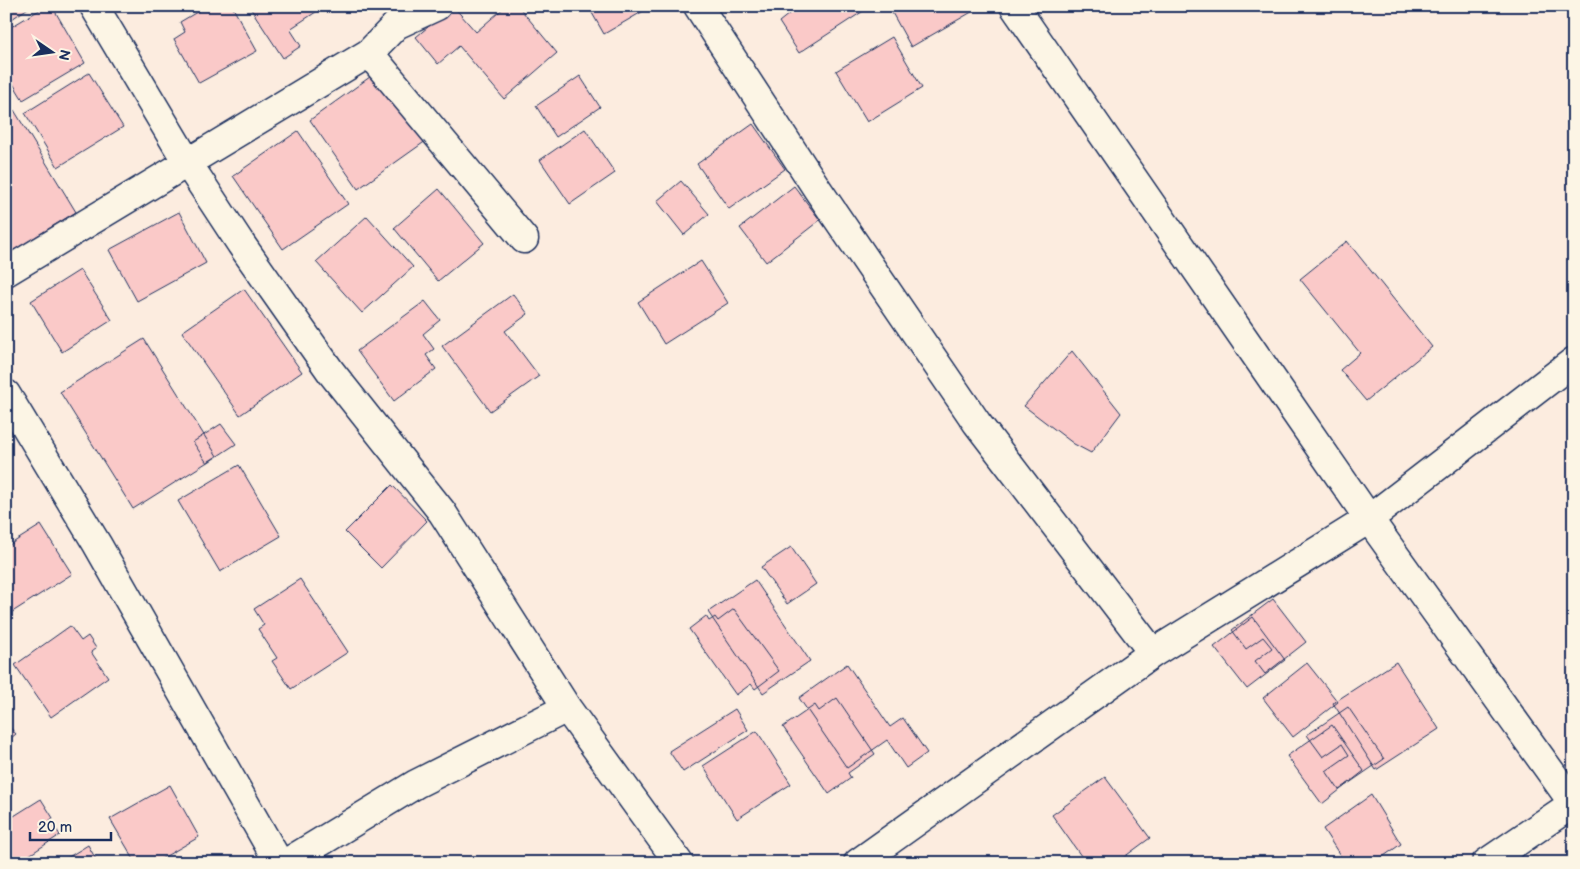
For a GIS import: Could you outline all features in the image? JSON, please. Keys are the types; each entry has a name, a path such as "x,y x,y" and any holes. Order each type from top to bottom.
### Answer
{"street":[{"path":"94,6 187,162 331,372 442,512 567,708 679,863"},
{"path":"6,272 369,53 396,25 437,6"},
{"path":"698,6 818,190 977,423 1153,653"},
{"path":"1014,6 1369,519 1574,803 1486,863"},
{"path":"369,53 524,239"},
{"path":"858,863 1153,653 1369,519 1574,361"},
{"path":"6,394 97,544 279,863"},
{"path":"286,863 416,784 567,708"}],"building":[{"path":"6,6 31,6 6,23"},
{"path":"46,6 52,6 85,63 23,100 6,72 6,30"},
{"path":"207,6 232,6 257,51 199,83 174,39 185,32 180,22"},
{"path":"249,6 325,6 290,29 301,46 283,58"},
{"path":"453,6 476,32 506,6 518,6 557,53 504,99 459,46 438,64 416,37"},
{"path":"588,6 652,6 604,34"},
{"path":"799,6 871,6 799,53 779,22"},
{"path":"895,6 982,6 911,47 890,9"},
{"path":"892,37 922,88 867,122 836,71"},
{"path":"381,69 430,138 358,189 310,120"},
{"path":"89,73 123,127 58,167 25,113"},
{"path":"580,76 600,107 556,137 536,106"},
{"path":"14,110 76,212 6,255 6,114"},
{"path":"753,124 785,169 729,209 697,164"},
{"path":"585,129 615,173 570,204 540,160"},
{"path":"298,131 348,204 283,249 233,176"},
{"path":"681,181 709,214 684,235 657,201"},
{"path":"794,186 820,220 766,262 740,228"},
{"path":"439,189 484,243 438,281 394,228"},
{"path":"179,212 206,263 137,301 109,250"},
{"path":"367,216 413,267 362,313 316,262"},
{"path":"1347,241 1432,347 1366,401 1340,370 1360,353 1300,279"},
{"path":"701,261 728,303 664,344 638,302"},
{"path":"80,270 112,320 62,352 31,301"},
{"path":"244,289 302,372 240,415 182,332"},
{"path":"513,294 528,314 505,331 539,376 490,411 442,346"},
{"path":"425,301 440,320 423,334 434,349 426,355 436,369 394,401 357,351"},
{"path":"144,339 217,456 133,509 60,392"},
{"path":"1072,351 1121,413 1091,453 1074,444 1024,406"},
{"path":"221,424 236,444 207,463 193,442"},
{"path":"239,465 281,536 220,572 178,501"},
{"path":"392,485 427,521 381,568 345,532"},
{"path":"41,525 72,574 6,616 6,547"},
{"path":"791,547 816,584 787,604 761,567"},
{"path":"300,579 348,652 291,689 272,661 277,658 258,629 264,625 254,609"},
{"path":"755,580 810,661 763,693 708,612"},
{"path":"1273,599 1306,642 1265,674 1255,661 1272,648 1263,637 1246,649 1232,630"},
{"path":"734,609 779,671 755,689 751,684 736,695 689,629 706,616 709,621 715,617 718,621"},
{"path":"1253,617 1285,660 1247,689 1214,647"},
{"path":"70,626 81,641 88,636 96,648 91,652 108,677 51,717 15,665"},
{"path":"1396,662 1439,729 1376,770 1333,703"},
{"path":"1307,663 1338,702 1293,737 1263,698"},
{"path":"847,664 890,727 903,718 927,753 906,768 887,740 847,768 799,698"},
{"path":"837,698 875,754 848,773 851,778 829,794 783,727 815,705 819,711"},
{"path":"1348,707 1384,759 1339,790 1326,771 1349,755 1342,744 1323,757 1307,735"},
{"path":"735,709 748,730 683,772 669,751"},
{"path":"6,723 16,734 6,742"},
{"path":"1332,725 1364,771 1322,804 1287,756"},
{"path":"757,731 791,784 737,819 703,766"},
{"path":"1105,777 1150,838 1116,863 1086,863 1052,815"},
{"path":"170,785 199,837 154,863 136,863 110,819"},
{"path":"1371,795 1401,844 1374,863 1345,863 1323,829"},
{"path":"41,799 53,818 50,820 60,835 17,863 6,863 6,821"},
{"path":"88,845 98,863 59,863"}]}
